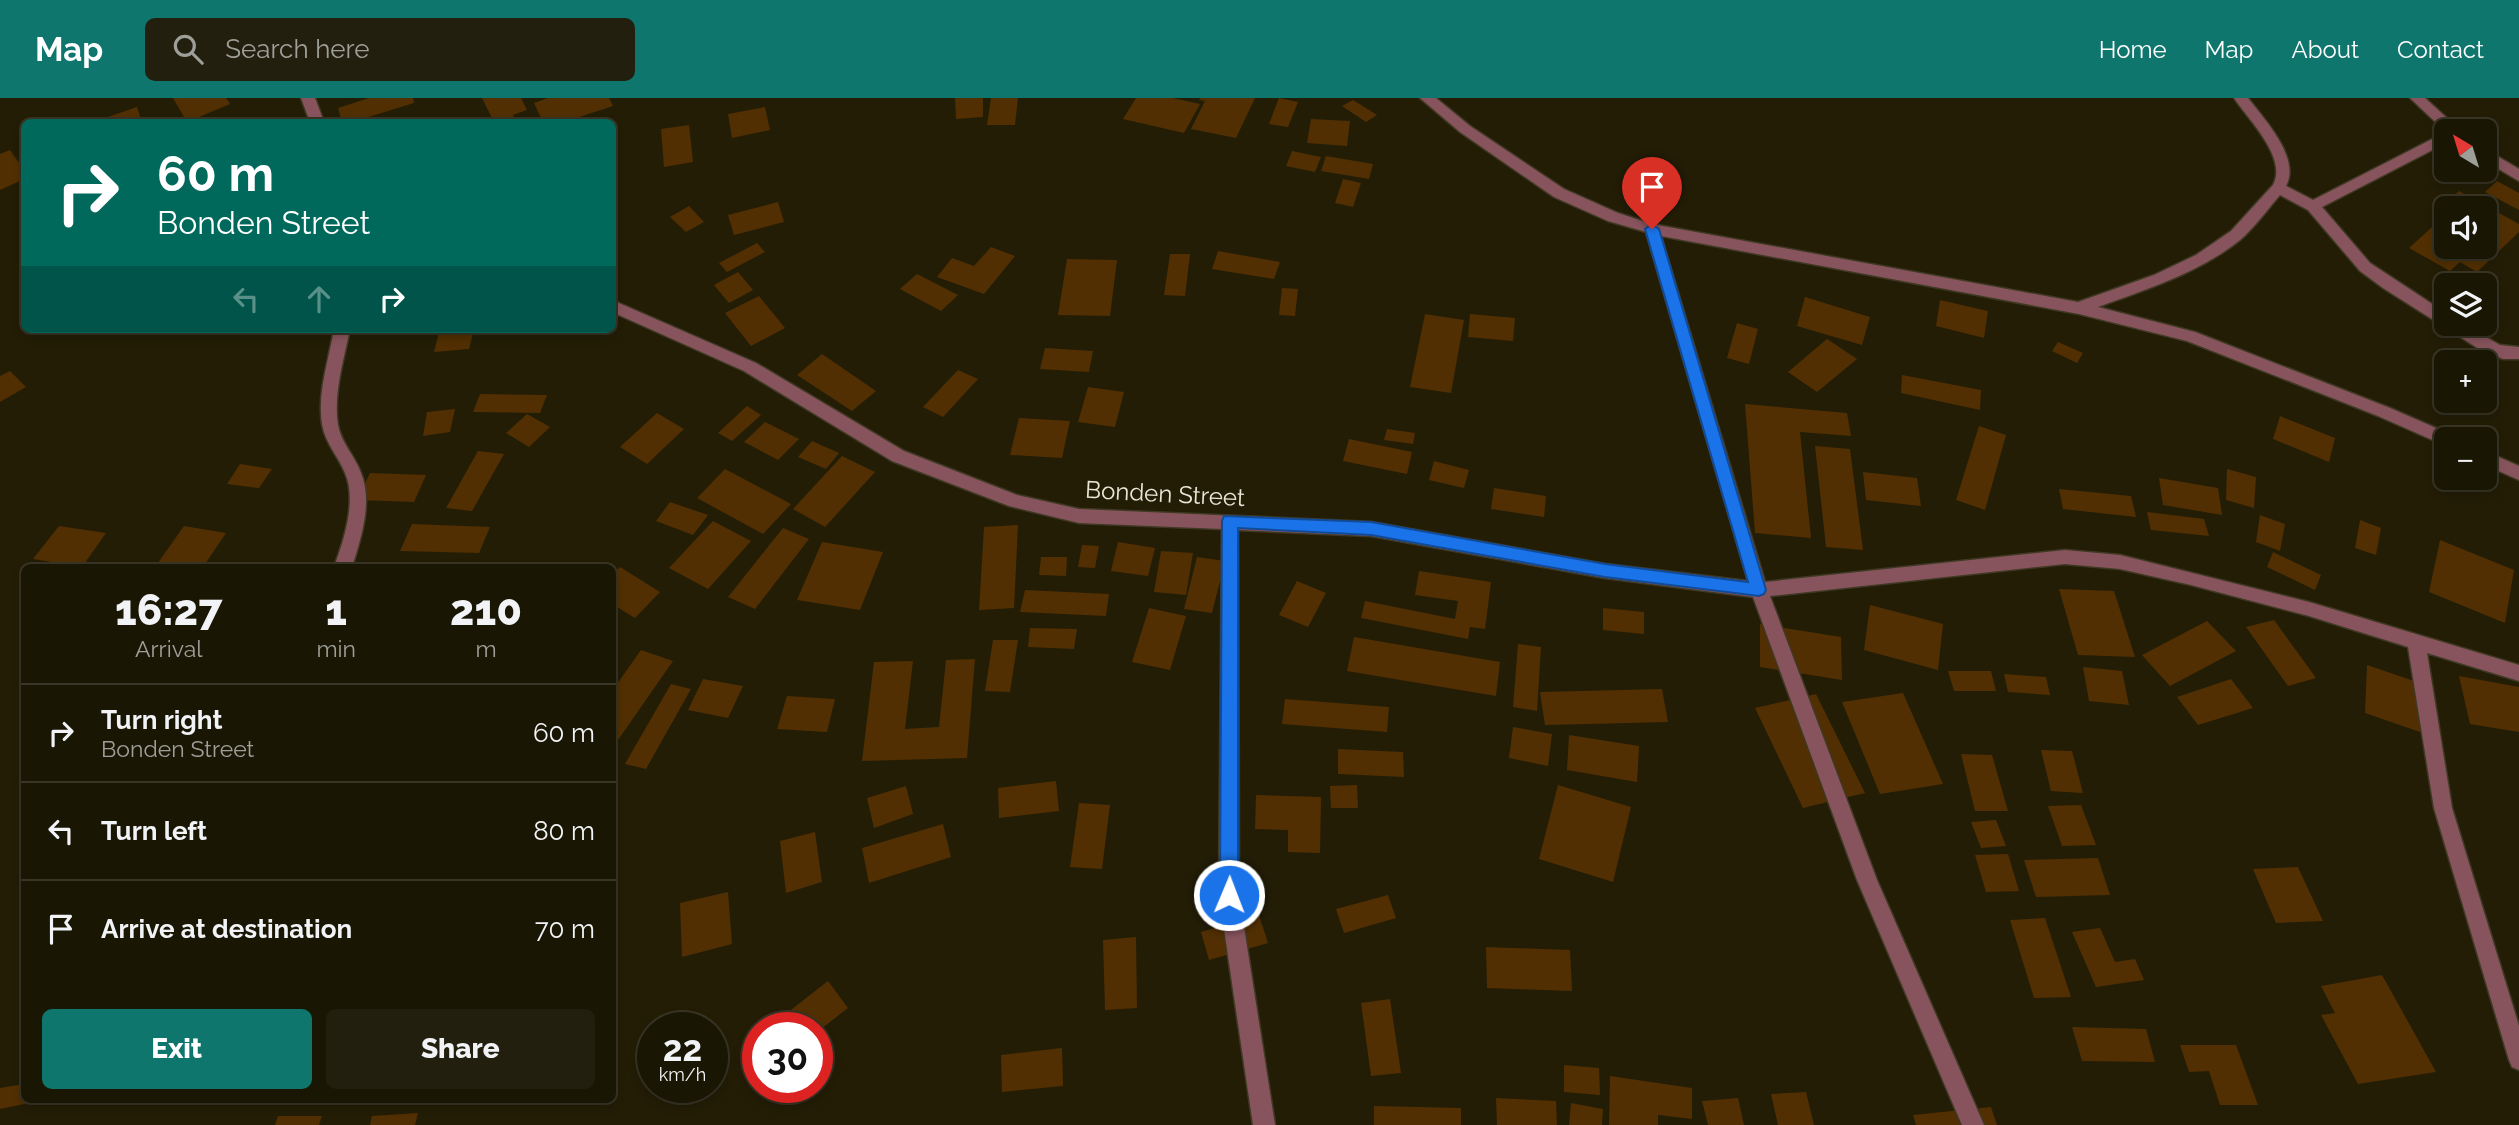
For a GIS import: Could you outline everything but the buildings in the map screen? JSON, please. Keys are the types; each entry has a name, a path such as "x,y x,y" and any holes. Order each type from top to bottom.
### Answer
{"street":[{"path":"308,98 316,119"},
{"path":"1427,98 1465,129 1559,193 1613,217 1652,229 2079,308 2190,336 2384,412 2434,435"},
{"path":"2079,308 2159,279 2202,259 2236,235 2278,188 2283,179 2277,146 2241,98"},
{"path":"2417,98 2441,119"},
{"path":"2313,206 2434,143"},
{"path":"2497,162 2519,176"},
{"path":"2278,188 2313,206 2365,267 2434,313"},
{"path":"1652,229 1759,590 1867,880 1973,1125"},
{"name":"Bonden Street","path":"616,307 750,368 898,456 1015,500 1079,516 1371,528 1605,571 1759,590 2065,557 2120,562 2191,578 2519,673"},
{"path":"341,333 329,422 333,439 354,474 356,485 353,532 344,564"},
{"path":"2473,336 2500,352 2514,355 2519,353"},
{"path":"2497,464 2519,474"},
{"path":"1230,521 1229,895 1264,1125"},
{"path":"2416,641 2443,807 2519,1060"}],"route":[{"path":"1229,895 1230,521 1371,528 1605,571 1759,590 1652,229"}]}
